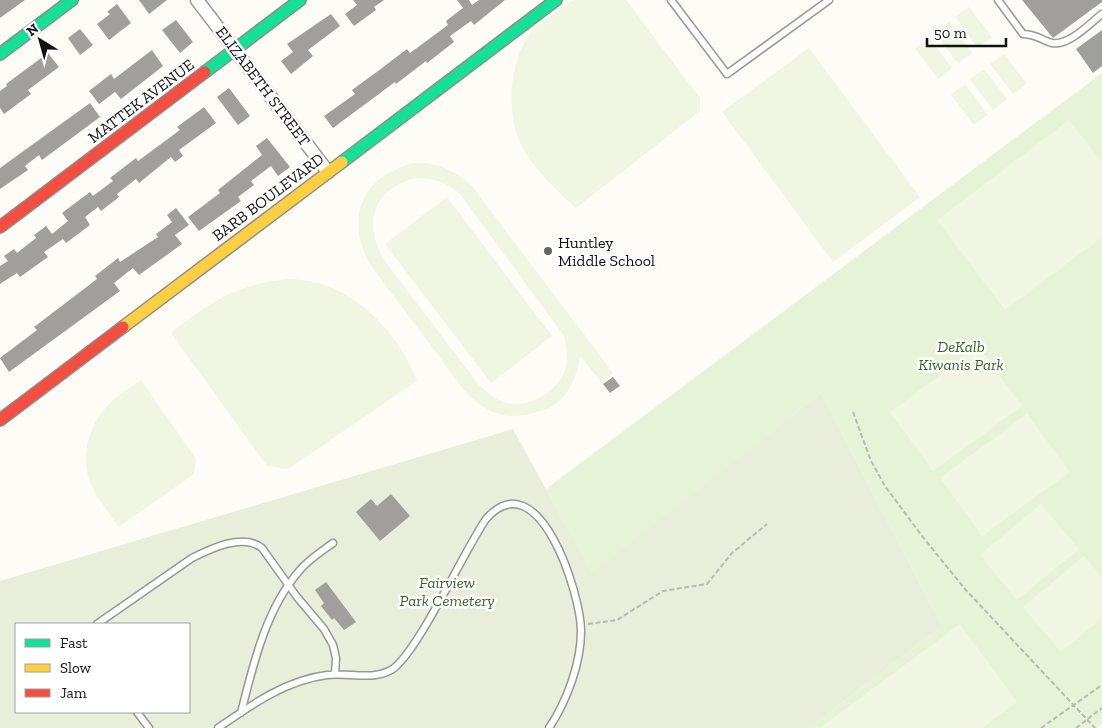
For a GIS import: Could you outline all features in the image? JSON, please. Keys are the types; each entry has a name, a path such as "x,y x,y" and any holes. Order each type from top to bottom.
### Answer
{"street":[{"path":"0,54 72,0"},
{"name":"ELIZABETH STREET","path":"198,0 328,172"},
{"name":"MATTEK AVENUE","path":"0,228 300,0"},
{"name":"BARB BOULEVARD","path":"0,420 556,0"}],"lane":[{"path":"671,0 727,74 829,0"},
{"path":"998,0 1023,34 1037,35 1049,42 1059,44 1102,14"},
{"path":"218,728 289,686 335,674 374,675 397,666 416,640 475,535 490,514 502,507 515,505 529,510 548,530 568,568 578,601 580,643 575,668 557,717 549,728"},
{"path":"98,623 192,558 241,540 254,542 262,548 288,585 324,629 333,645 336,658 335,674"},
{"path":"241,713 261,644 278,600 301,569 333,543"},
{"path":"138,713 149,728"}],"path":[{"path":"853,412 871,461 886,486 922,536 965,589 1095,728"},
{"path":"580,625 617,620 663,591 707,584 732,553 767,524"},
{"path":"1041,728 1075,706 1102,685"},
{"path":"1076,728 1102,708"}],"green space":[{"path":"573,0 626,0 700,98 700,111 576,208 536,168 525,152 518,139 512,105 512,87 515,70 527,39 540,23"},
{"path":"969,7 992,37 978,48 955,17"},
{"path":"949,22 972,53 958,64 935,33"},
{"path":"929,38 952,68 938,79 915,48"},
{"path":"809,48 920,197 833,262 722,112"},
{"path":"1004,54 1027,84 1013,94 990,64"},
{"path":"984,69 1007,99 993,110 970,79"},
{"name":"DeKalb Kiwanis Park","path":"1102,73 1102,724 1097,728 809,728 942,626 821,393 592,574 546,489"},
{"path":"965,84 988,115 974,125 951,95"},
{"path":"1069,120 1102,162 1102,237 1005,310 937,220"},
{"path":"414,163 431,164 452,171 472,186 613,373 602,383 580,356 573,381 565,395 552,406 530,414 503,415 489,410 473,399 459,384 371,266 363,249 359,232 359,216 362,202 370,189 381,178 396,169","holes":["416,178 423,178 450,186 460,194 564,336 567,359 566,367 554,387 540,398 524,403 511,404 496,398 483,389 384,260 374,233 373,221 376,209 381,199 389,190 401,183"]},
{"path":"447,197 552,336 491,383 385,244"},
{"path":"297,279 323,285 342,293 370,312 393,337 411,366 417,381 288,469 267,466 171,333 200,311 229,294 260,283"},
{"path":"979,347 1022,406 933,471 890,412"},
{"path":"141,380 196,459 194,474 119,527 99,499 89,479 86,468 87,446 94,424 107,406"},
{"name":"Fairview Park Cemetery","path":"821,393 942,626 809,728 0,728 0,581 513,429 592,573"},
{"path":"1027,414 1070,472 982,536 940,478"},
{"path":"1041,504 1079,549 1017,600 980,555"},
{"path":"1084,556 1102,577 1102,618 1061,652 1023,607"},
{"path":"960,624 1017,702 982,728 820,728"}],"building":[{"path":"0,0 25,0 0,18"},
{"path":"139,0 167,0 149,14"},
{"path":"353,0 384,0 374,7 376,10 354,26 345,14 357,5"},
{"path":"457,0 469,0 472,5 479,0 505,0 474,25 471,21 450,36 454,42 427,63 426,61 396,84 395,82 333,128 324,116 355,94 352,90 407,49 410,53 448,25 446,21 463,8"},
{"path":"1022,0 1102,0 1102,2 1053,38"},
{"path":"117,4 131,23 109,40 97,24 110,14 107,12"},
{"path":"331,14 340,26 308,50 313,56 291,74 281,61 293,52 287,44"},
{"path":"176,20 193,42 180,53 162,30"},
{"path":"80,29 93,45 80,55 68,38"},
{"path":"1102,30 1102,66 1093,73 1076,49"},
{"path":"152,50 163,66 121,99 115,92 99,104 89,91 111,74 114,79"},
{"path":"48,53 59,67 28,90 31,94 4,114 0,108 0,91 7,86 6,84"},
{"path":"229,88 250,116 238,125 217,97"},
{"path":"90,103 100,117 42,160 39,155 25,166 28,170 0,189 0,168"},
{"path":"204,107 216,123 179,150 183,156 175,162 171,157 139,183 136,179 117,194 119,197 101,211 98,207 85,217 90,225 66,243 63,239 44,252 48,257 20,277 17,273 0,284 0,266 8,261 4,256 14,249 17,253 36,238 34,235 46,226 52,234 68,221 62,213 90,192 93,196 113,181 110,178 136,158 138,161 180,130 177,127"},
{"path":"267,138 290,167 278,176 271,166 251,181 254,185 238,197 241,201 199,231 188,217 220,193 218,190 262,155 256,146"},
{"path":"176,208 189,225 175,235 182,244 139,275 133,268 114,283 120,291 9,372 0,358 37,330 34,327 97,279 95,276 118,258 120,262 158,237 156,234 172,222 167,215"},
{"path":"613,377 620,386 610,393 603,384"},
{"path":"391,494 410,516 380,541 356,512 371,499 377,506"},
{"path":"326,582 356,622 344,630 334,618 332,620 321,606 324,603 315,590"}],"traffic: fast":[{"path":"0,54 72,0"},
{"path":"205,72 300,0"},
{"path":"342,162 556,0"}],"traffic: slow":[{"path":"123,327 342,162"}],"traffic: jam":[{"path":"0,227 205,72"},
{"path":"0,420 123,327"}],"place":[{"name":"Huntley Middle School","path":"548,251"}]}
